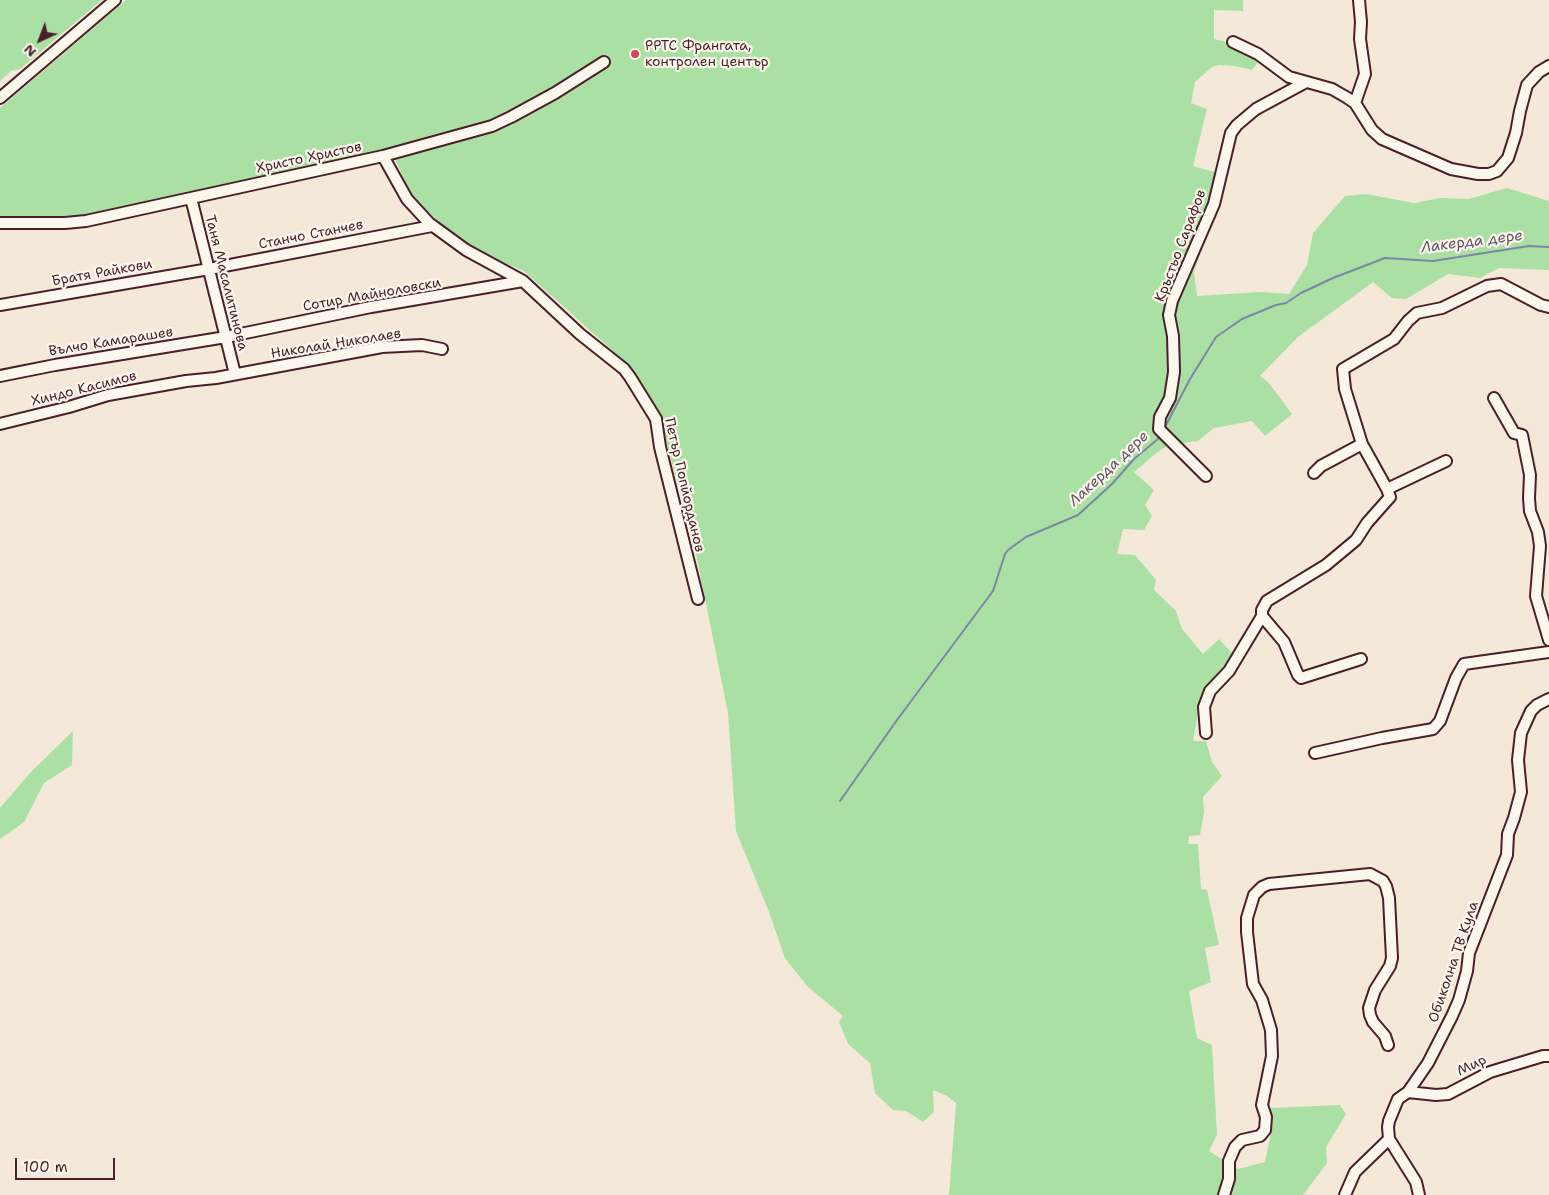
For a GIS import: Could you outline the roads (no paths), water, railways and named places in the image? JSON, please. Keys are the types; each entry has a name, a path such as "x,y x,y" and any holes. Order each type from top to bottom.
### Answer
{"street":[{"path":"0,98 115,0"},
{"path":"1354,103 1365,74 1360,39 1359,0"},
{"path":"1233,42 1258,54 1289,77 1332,89 1354,103 1372,130 1382,140 1451,169 1478,174 1489,174 1501,168 1508,158 1516,134 1527,85 1539,72 1549,66"},
{"path":"383,156 492,126 555,93 604,62"},
{"name":"Кръстьо Сарафов","path":"1206,476 1162,432 1160,417 1170,398 1174,372 1174,346 1169,315 1172,301 1214,204 1231,132 1256,109 1306,82"},
{"name":"Христо Христов","path":"0,224 86,221 383,156 407,199 432,226"},
{"name":"Таня Масалитинова","path":"191,198 235,374"},
{"name":"Станчо Станчев","path":"209,269 432,226"},
{"name":"Петър Попйорданов","path":"432,226 466,250 523,281 580,334 624,369 630,377 656,419 660,447 698,599"},
{"name":"Братя Райкови","path":"0,304 209,269"},
{"name":"Сотир Майноловски","path":"226,337 371,307 523,281"},
{"path":"1206,733 1204,707 1210,691 1229,672 1262,616 1262,610 1269,599 1326,565 1356,540 1367,523 1390,497 1362,444 1345,389 1343,369 1394,340 1408,321 1417,313 1442,308 1488,286 1501,284 1541,305 1549,307"},
{"name":"Вълчо Камарашев","path":"0,376 226,337"},
{"name":"Николай Николаев","path":"235,374 382,347 422,345 442,349"},
{"name":"Хиндо Касимов","path":"0,424 108,395 235,374"},
{"path":"1494,398 1514,434 1522,435 1530,475 1530,512 1538,532 1544,556 1536,596 1549,640"},
{"path":"1314,473 1321,466 1362,444"},
{"path":"1387,489 1446,461"},
{"path":"1262,616 1284,642 1301,678 1362,659"},
{"path":"1315,753 1433,728 1440,721 1461,667 1469,662 1549,652"},
{"name":"Обиколна ТВ Кула","path":"1389,1139 1388,1127 1390,1116 1398,1099 1408,1092 1434,1053 1459,1000 1467,971 1469,953 1506,855 1508,834 1520,792 1518,760 1521,734 1531,711 1537,705 1549,699"},
{"path":"1224,1195 1229,1179 1230,1160 1235,1147 1242,1140 1260,1136 1265,1130 1266,1117 1262,1105 1272,1056 1271,1030 1268,1015 1253,984 1247,932 1247,918 1254,896 1262,887 1269,884 1370,874 1378,878 1386,886 1389,898 1392,958 1390,966 1375,990 1369,1008 1373,1022 1385,1036 1388,1045"},
{"name":"Мир","path":"1408,1092 1436,1095 1448,1094 1490,1072 1543,1056 1549,1056"},
{"path":"1345,1195 1355,1172 1389,1139 1416,1182 1419,1195"}],"waterway":[{"name":"Лакерда дере","path":"1164,429 1190,379 1216,337 1242,319 1276,305 1286,303 1301,293 1333,278 1385,258 1433,261 1529,246 1549,247"},
{"name":"Лакерда дере","path":"840,801 897,720 993,591 1008,550 1026,537 1078,515 1112,484 1134,459 1158,439 1160,435"}],"place":[{"name":"РРТС Франгата, контролен център","path":"635,54"}]}
